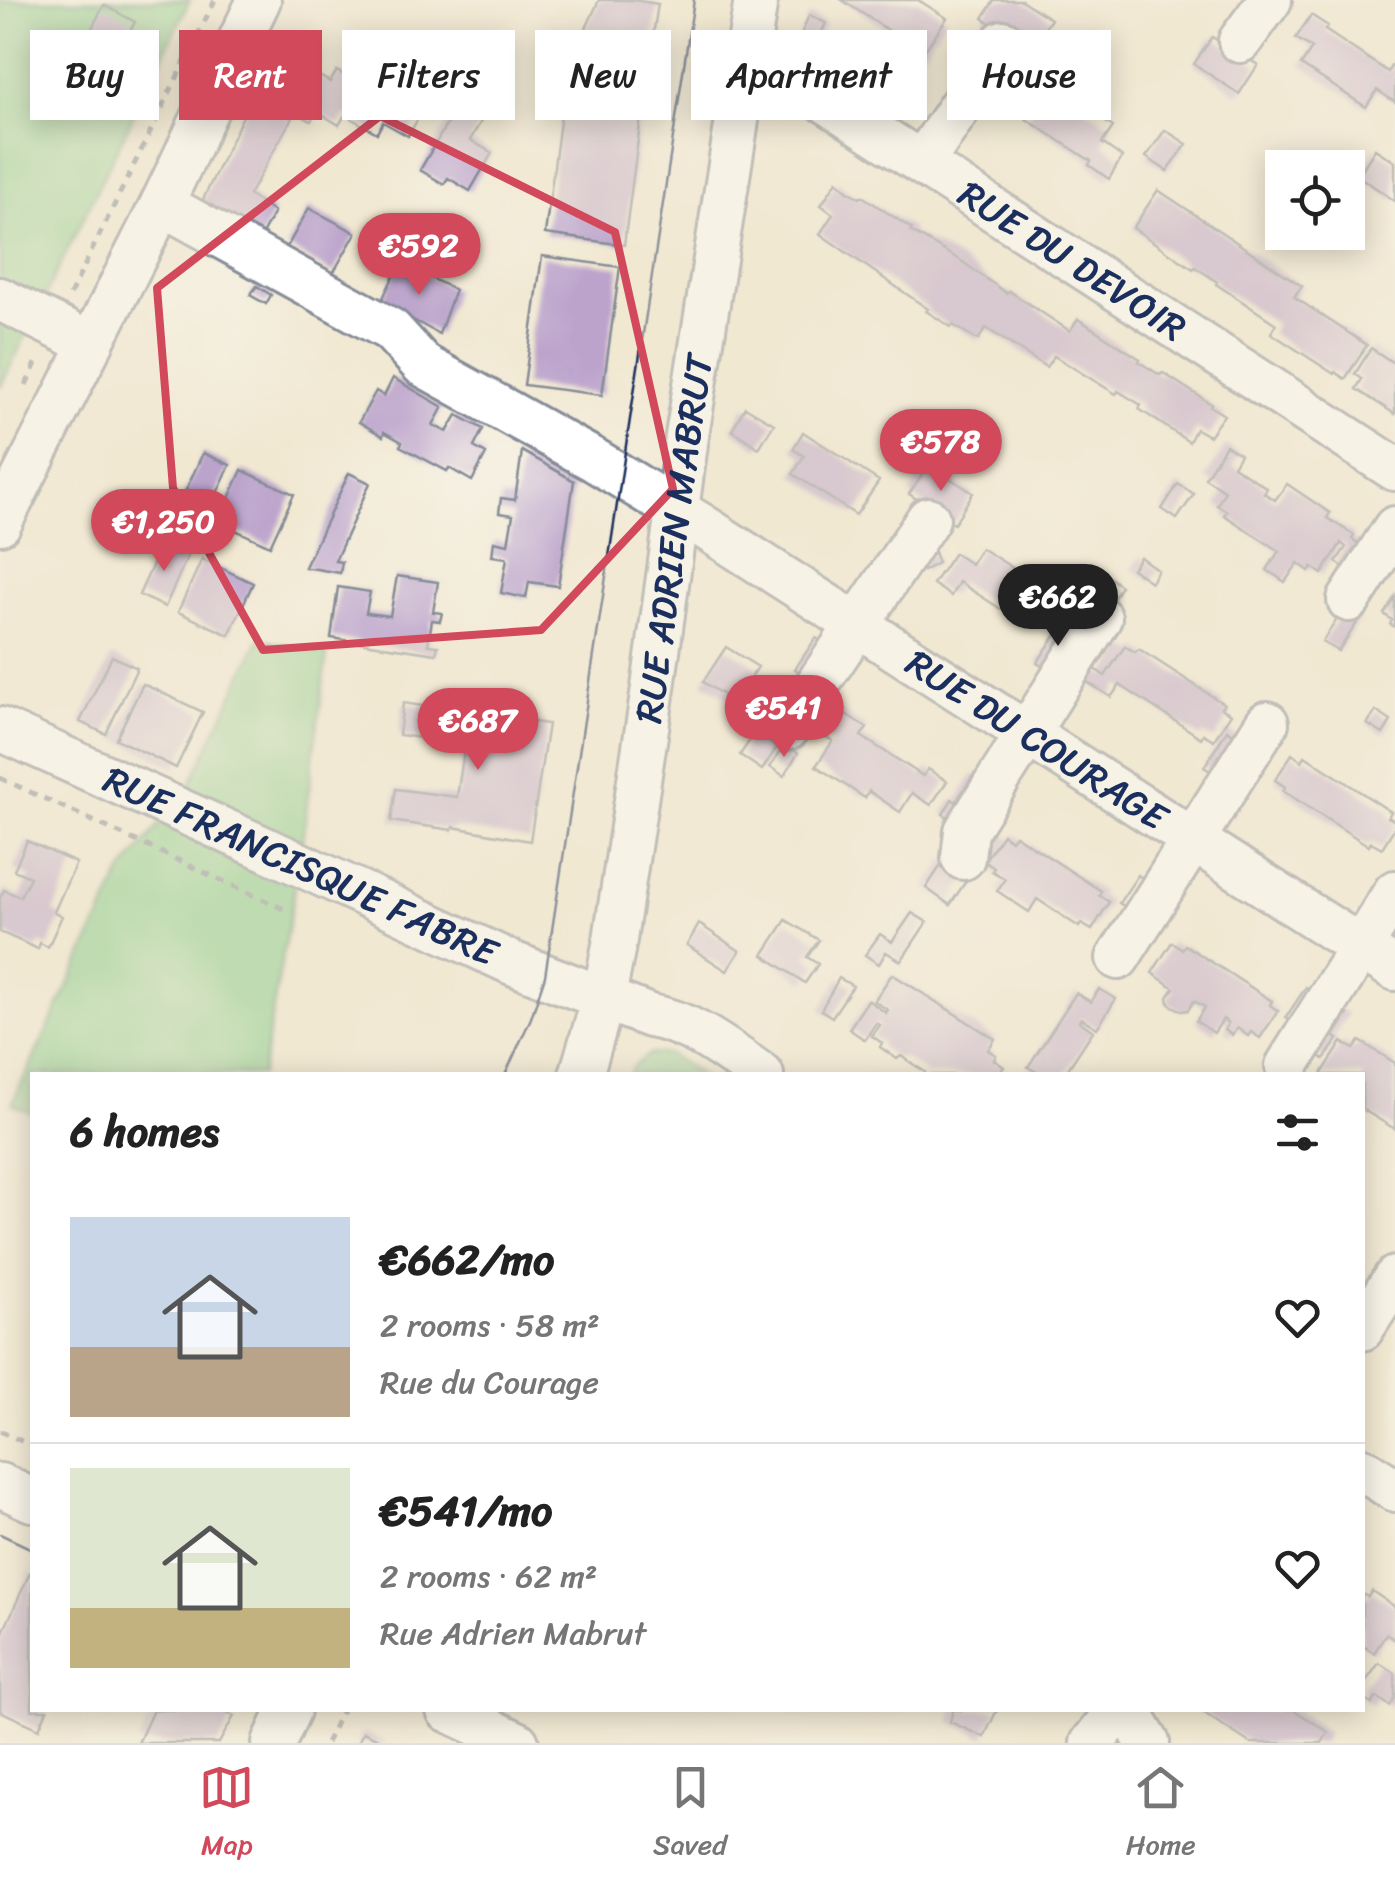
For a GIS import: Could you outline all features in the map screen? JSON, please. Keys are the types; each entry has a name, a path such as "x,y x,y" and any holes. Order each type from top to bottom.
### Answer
{"street":[{"path":"4,503 73,335 162,204 259,0"},
{"name":"RUE ADRIEN MABRUT","path":"751,30 756,0"},
{"path":"1240,41 1270,0"},
{"name":"RUE ADRIEN MABRUT","path":"582,1072 616,940 737,120"},
{"name":"RUE DU DEVOIR","path":"855,120 1395,469"},
{"path":"922,163 951,120"},
{"name":"RUE DU COURAGE","path":"162,204 391,330 423,365 677,510 1378,958"},
{"path":"0,299 73,335"},
{"path":"788,728 928,518"},
{"path":"1349,600 1395,528"},
{"path":"963,858 966,831 1100,618"},
{"path":"1118,958 1267,723"},
{"name":"RUE FRANCISQUE FABRE","path":"0,729 512,963 698,1032 758,1072"},
{"path":"1288,1066 1378,958 1395,892"},
{"path":"1365,1323 1395,1278"},
{"path":"1365,1471 1395,1490"},
{"path":"274,1743 288,1712"},
{"path":"452,1712 517,1743"},
{"path":"1092,1743 1116,1712"},
{"path":"1129,1712 1148,1743"}],"path":[{"path":"23,390 73,335 214,0"},
{"path":"0,778 290,912"},
{"path":"0,1431 30,1445"},
{"path":"326,1743 341,1712"}],"highlighted area":[{"path":"380,116 615,232 673,489 541,630 263,650 173,488 157,288"}],"green space":[{"path":"0,0 190,0 159,63 159,30 30,30 30,120 131,120 0,388"},
{"path":"259,640 327,654 299,864 262,1072 30,1072 30,1112 12,1104 122,873 189,786"},
{"path":"649,1054 668,1054 696,1072 630,1072"}],"building":[{"path":"599,0 658,4 654,30 585,30"},
{"path":"842,0 918,0 947,18 927,47 927,30 888,30"},
{"path":"994,0 1021,0 1051,19 1044,30 1002,30 983,18"},
{"path":"104,5 135,22 131,30 91,30"},
{"path":"809,15 826,23 823,30 803,30"},
{"path":"1311,15 1328,26 1325,30 1388,72 1391,66 1395,68 1395,102 1377,90 1366,107 1301,65 1312,48 1296,38"},
{"path":"1212,37 1258,65 1239,94 1194,64"},
{"path":"337,71 342,74 339,125 322,115 322,78 330,82"},
{"path":"241,120 291,120 249,195 274,212 258,242 198,210"},
{"path":"354,120 417,120 408,136 383,122 377,133"},
{"path":"449,120 482,120 470,140 492,153 470,191 448,178 444,184 420,170"},
{"path":"560,120 641,120 624,245 545,234"},
{"path":"1028,120 1103,120 1113,127 1102,143 1122,157 1109,179 1089,165 1091,161"},
{"path":"1165,130 1187,144 1167,171 1146,157"},
{"path":"1375,149 1395,162 1395,201 1365,181 1365,165"},
{"path":"837,181 1006,293 1009,291 1070,331 1078,319 1224,415 1209,436 1196,429 1189,442 1139,409 1141,405 1054,356 1046,367 986,328 978,340 951,327 820,234 833,214 821,205"},
{"path":"1158,190 1302,286 1294,297 1367,345 1345,379 1271,333 1276,324 1133,228"},
{"path":"309,208 356,233 333,273 287,247"},
{"path":"542,256 620,267 602,395 524,385"},
{"path":"400,263 455,290 439,334 381,302"},
{"path":"257,286 271,295 266,304 250,295"},
{"path":"1371,348 1395,364 1395,414 1356,389 1362,379 1355,374"},
{"path":"393,378 443,407 433,425 447,432 457,415 483,429 474,447 486,454 472,481 359,422 376,391 384,396"},
{"path":"745,407 774,424 759,448 732,430"},
{"path":"803,432 879,481 856,515 793,474 804,456 793,449"},
{"path":"1226,445 1240,454 1233,466 1267,488 1264,493 1275,500 1287,484 1354,535 1352,539 1367,549 1353,573 1336,562 1346,547 1341,543 1322,574 1298,563 1285,582 1267,570 1279,551 1224,515 1227,511 1217,505 1225,491 1205,478"},
{"path":"522,451 574,481 558,586 529,582 526,598 501,593 507,558 492,556 494,541 508,544 513,515 499,513 501,498 515,500"},
{"path":"203,453 230,465 206,517 179,505"},
{"path":"929,465 973,493 954,524 909,494"},
{"path":"242,470 294,494 270,546 218,522"},
{"path":"349,473 370,483 335,561 342,562 340,573 305,567"},
{"path":"1178,484 1194,494 1177,519 1162,509"},
{"path":"163,542 189,553 165,607 139,595"},
{"path":"981,548 1043,587 1021,622 959,582 951,596 933,584 954,553 971,564"},
{"path":"934,552 938,563 923,571 918,560"},
{"path":"1140,557 1158,570 1151,582 1132,569"},
{"path":"202,559 253,583 229,635 178,612"},
{"path":"397,576 438,582 433,612 442,613 440,621 432,620 428,645 438,646 436,654 331,638 338,587 370,592 366,613 390,616"},
{"path":"1109,577 1121,586 1104,615 1090,608"},
{"path":"1395,597 1395,627 1384,614"},
{"path":"1343,610 1359,620 1338,651 1322,642"},
{"path":"1063,624 1079,634 1054,673 1037,663"},
{"path":"816,638 832,648 812,680 795,669"},
{"path":"1095,644 1106,652 1095,669 1105,676 1125,646 1135,652 1139,649 1224,704 1221,708 1231,714 1214,740 1203,734 1201,738 1120,685 1111,697 1087,682 1082,688 1071,680"},
{"path":"726,647 758,667 746,685 763,696 744,727 726,716 734,702 703,682"},
{"path":"112,656 137,668 106,734 80,722"},
{"path":"143,684 203,712 176,768 116,739"},
{"path":"403,703 548,724 530,841 391,821 396,789 457,797 465,744 399,735"},
{"path":"840,710 867,728 861,736 923,776 928,769 947,781 931,805 912,793 900,812 869,791 865,798 816,766 833,741 824,736"},
{"path":"1376,711 1391,721 1383,734 1367,724"},
{"path":"758,728 781,741 762,770 740,755"},
{"path":"1227,730 1244,741 1222,778 1204,767"},
{"path":"785,744 798,753 784,776 770,767"},
{"path":"1292,754 1302,761 1305,756 1391,812 1388,817 1395,821 1395,827 1382,848 1371,842 1369,846 1283,791 1285,787 1275,780"},
{"path":"974,774 985,782 959,824 943,814"},
{"path":"1003,834 1011,840 1015,835 1101,891 1099,895 1109,902 1092,930 1081,924 1079,927 1037,899 1029,912 997,891 1005,879 984,861"},
{"path":"27,841 76,863 54,912 62,916 48,947 40,943 38,949 0,932 0,898 4,890 20,897 30,877 14,870"},
{"path":"945,859 970,875 950,905 926,888"},
{"path":"1138,875 1153,886 1136,913 1119,903"},
{"path":"912,913 927,922 901,961 886,952 879,964 865,955 880,934 892,942"},
{"path":"786,920 819,940 807,957 818,964 805,983 763,955"},
{"path":"699,924 740,951 727,971 687,945"},
{"path":"1172,942 1182,949 1185,945 1272,1001 1270,1005 1278,1011 1260,1038 1237,1028 1232,1035 1225,1030 1228,1023 1223,1019 1214,1033 1196,1021 1205,1007 1194,1001 1188,1010 1182,1011 1169,1004 1168,997 1174,988 1152,973"},
{"path":"892,974 995,1039 988,1050 1004,1067 1000,1072 925,1072 901,1056 897,1059 872,1036 880,1025 876,1023 865,1040 849,1029 868,1000 886,1013 888,1010 874,1001"},
{"path":"839,978 853,986 832,1017 821,1010"},
{"path":"1306,987 1321,996 1300,1027 1286,1017"},
{"path":"1099,989 1116,999 1097,1028 1081,1018 1079,1021 1093,1031 1066,1072 1037,1072 1028,1067 1076,993 1091,1002"},
{"path":"1335,1006 1348,1014 1324,1059 1308,1048"},
{"path":"1360,1041 1395,1063 1395,1129 1365,1111 1365,1072 1323,1072 1342,1042 1354,1049"},
{"path":"30,1572 30,1712 46,1712 39,1729 0,1711 0,1639"},
{"path":"1372,1591 1395,1607 1395,1640 1386,1634 1374,1653 1365,1647 1365,1596"},
{"path":"1379,1663 1395,1673 1395,1698 1390,1706 1377,1697 1372,1704 1365,1700 1365,1683"},
{"path":"152,1712 225,1712 234,1716 219,1743 138,1743"},
{"path":"952,1712 996,1712 984,1737 950,1722"},
{"path":"1202,1712 1297,1712 1328,1732 1322,1743 1250,1743"},
{"path":"363,1732 388,1743 358,1743"}],"tram line":[{"path":"506,1072 545,976 694,0"},
{"path":"0,1534 30,1548"}]}
